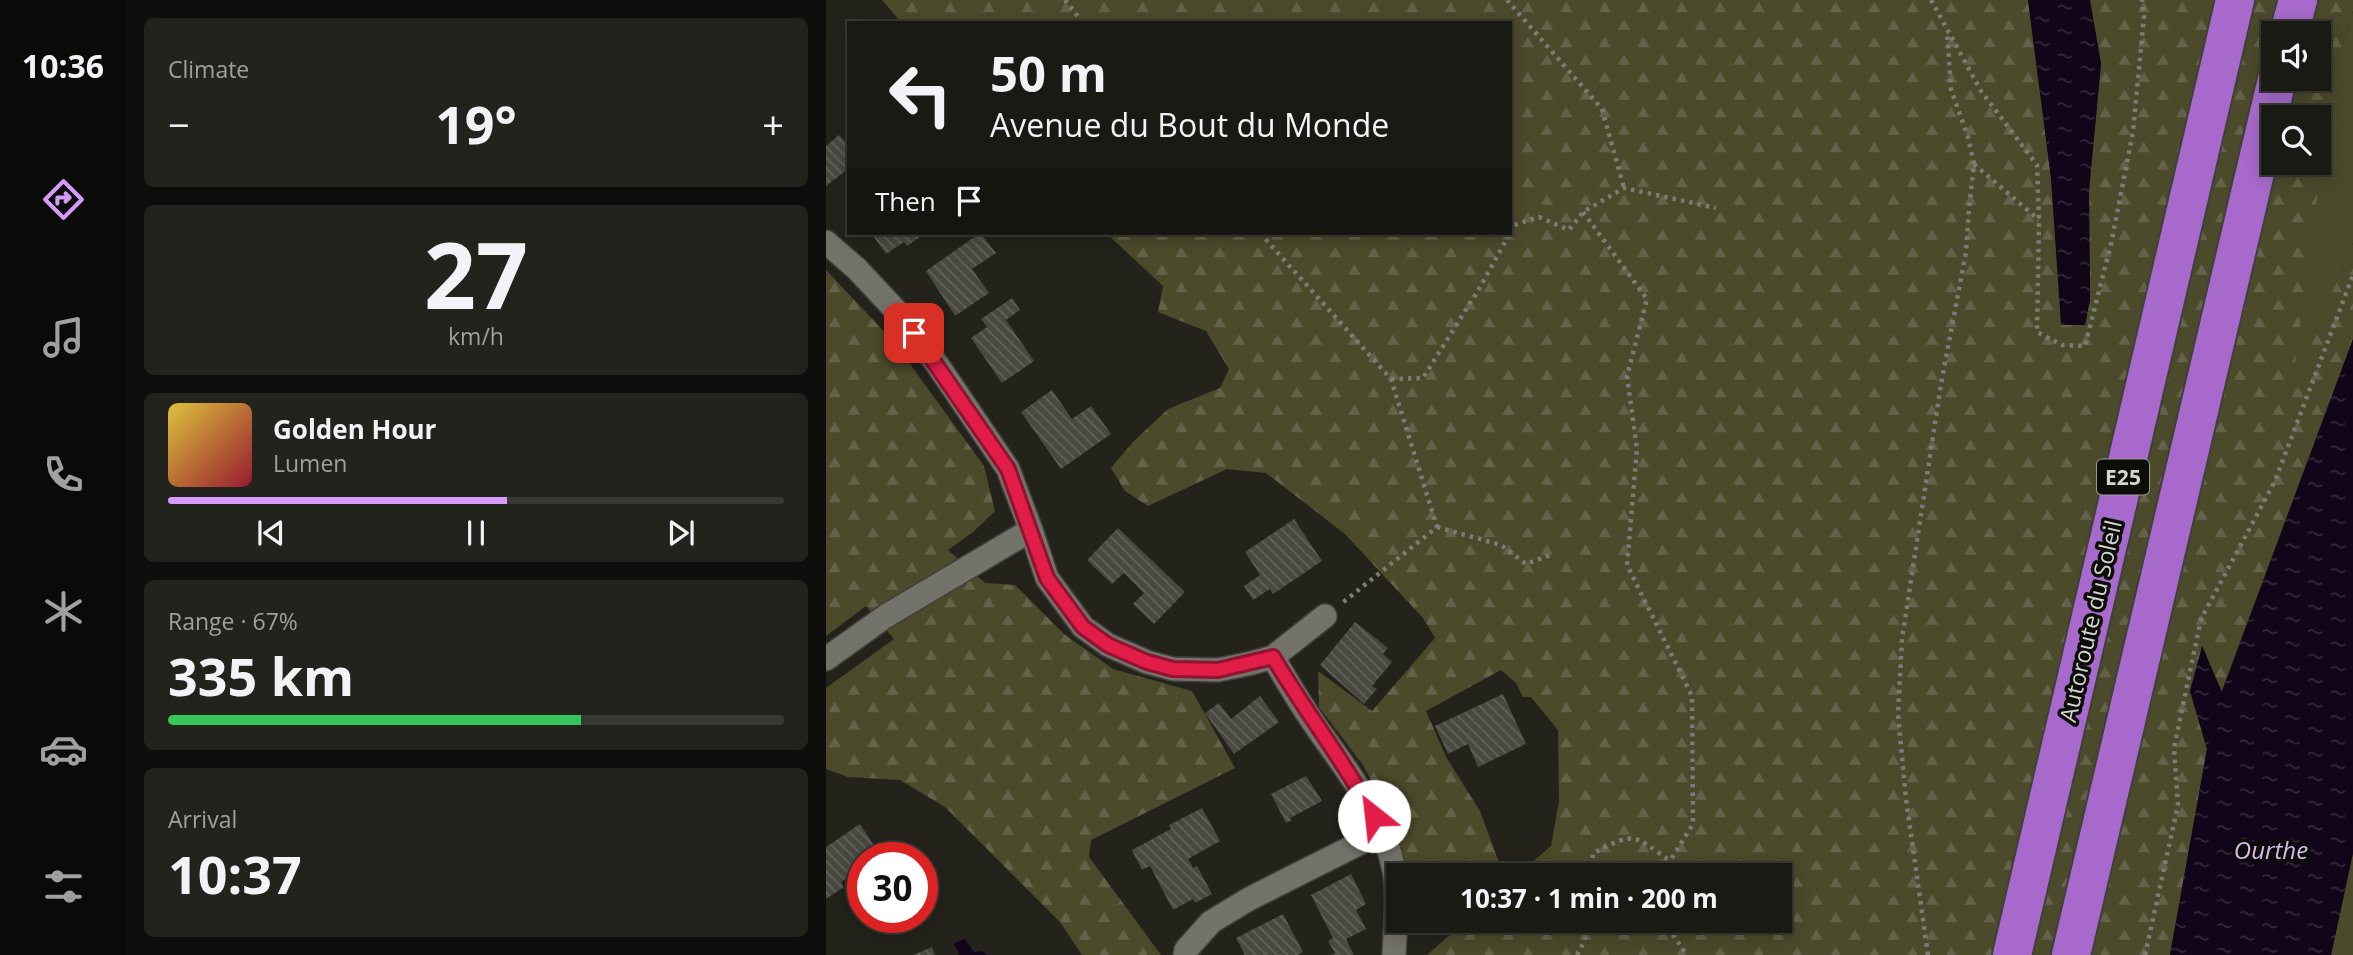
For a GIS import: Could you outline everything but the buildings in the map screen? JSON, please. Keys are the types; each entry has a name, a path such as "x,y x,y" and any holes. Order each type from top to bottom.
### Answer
{"highway":[{"name":"Autoroute du Soleil","path":"2012,955 2235,0"},
{"path":"2292,21 2298,0"},
{"name":"E25","path":"2071,955 2274,91"}],"street":[{"path":"826,242 857,268 901,316 1008,469 1047,578 1083,627 1108,645 1147,662 1173,669 1218,670 1273,657 1325,616"},
{"path":"826,659 886,616 1031,530"},
{"path":"1273,657 1293,692 1356,782 1382,832 1394,871 1394,955"},
{"path":"1185,955 1186,950 1210,922 1273,886 1382,832"}],"path":[{"path":"1065,0 1081,21"},
{"path":"1507,0 1602,109 1624,188"},
{"path":"1931,0 1981,91 2037,164 2037,332 2062,345 2085,346 2111,244 2133,132 2144,16 2142,0"},
{"path":"1928,955 1906,799 1898,714 1902,639 1941,384 1966,252 1975,164 1951,89 1947,31"},
{"path":"1975,164 2039,221"},
{"path":"1512,228 1514,225 1539,217 1569,230 1583,212 1624,188 1716,208"},
{"path":"1583,212 1647,299 1627,376 1637,449 1627,565 1692,696 1693,824 1670,861 1640,840 1626,837 1593,853 1592,863"},
{"path":"1261,235 1391,379 1437,527"},
{"path":"1391,379 1423,379 1479,289 1508,235"},
{"path":"2145,955 2178,805 2174,748 2202,619 2275,481 2353,275"},
{"path":"1437,527 1501,545 1526,564 1553,554"},
{"path":"1325,616 1437,527"},
{"path":"1577,955 1586,933"},
{"path":"1672,933 1687,955"}],"green space":[{"path":"882,0 2028,0 2051,178 2062,325 2085,325 2090,300 2089,190 2101,64 2090,0 2353,0 2353,11 2335,66 2330,105 2261,105 2261,175 2320,175 2292,387 2353,243 2353,339 2221,693 2203,647 2190,691 2207,749 2170,955 1427,955 1452,933 1792,933 1792,863 1532,863 1551,846 1559,801 1558,730 1531,697 1523,697 1516,683 1501,670 1426,711 1446,757 1480,811 1499,863 1404,863 1395,827 1363,765 1319,707 1318,671 1372,711 1435,638 1423,618 1345,534 1266,473 1227,469 1148,506 1125,491 1111,468 1133,442 1168,409 1220,388 1229,369 1206,331 1158,312 1163,286 1108,235 1512,235 1512,21 900,21"},
{"path":"2353,11 2353,243 2291,391 2320,175 2331,175 2330,105 2335,66"},
{"path":"826,270 894,342 984,466 995,511 973,532 948,550 985,583 1015,585 1064,634 1113,669 1192,691 1235,768 1091,840 1089,857 1161,955 1082,955 1060,922 945,807 900,780 848,777 826,769 826,688 894,639 866,606 826,636"},
{"path":"2353,853 2353,955 2331,955"}],"water":[{"path":"2028,0 2090,0 2101,64 2089,190 2090,300 2085,325 2061,325 2051,178"},
{"name":"Ourthe","path":"2353,339 2353,853 2331,955 2170,955 2207,749 2190,691 2202,646 2222,692"},
{"path":"965,939 974,952 982,951 987,955 959,955 954,943"}],"route":[{"path":"914,333 1008,469 1047,578 1083,627 1108,645 1147,662 1173,669 1218,670 1273,657 1293,692 1356,782 1374,816"}]}
